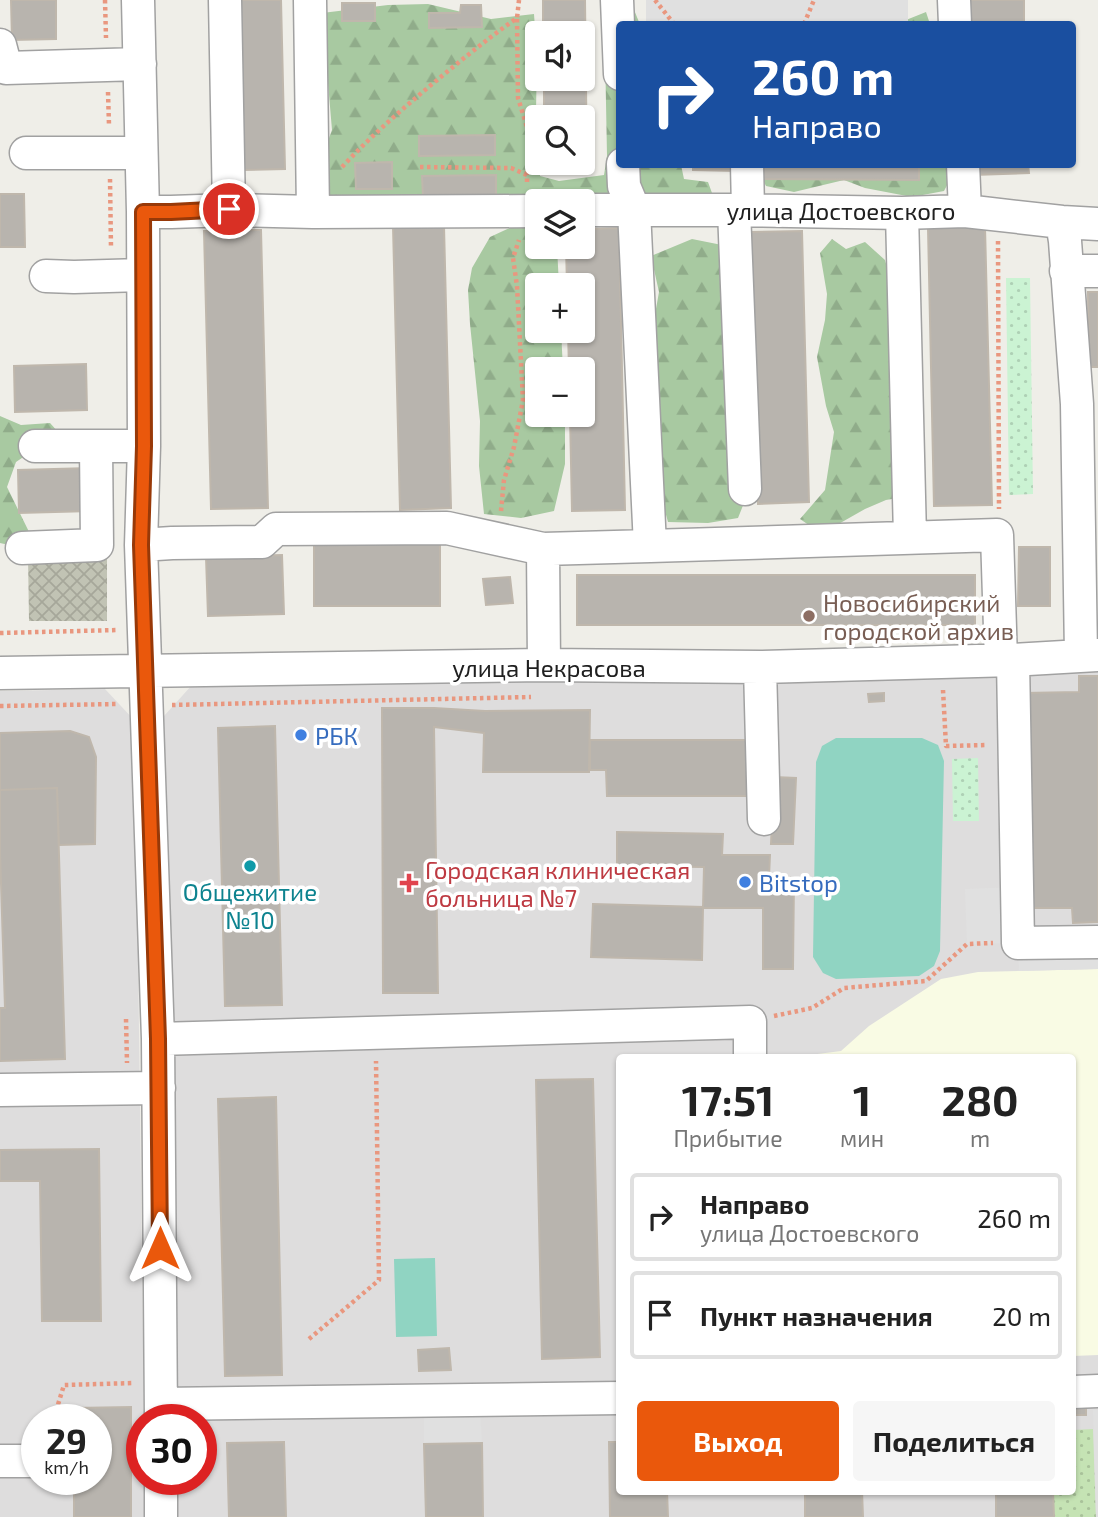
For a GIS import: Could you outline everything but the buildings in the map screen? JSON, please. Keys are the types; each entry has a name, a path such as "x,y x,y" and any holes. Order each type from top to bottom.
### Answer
{"street":[{"path":"138,0 143,212 144,446 141,545 159,1088 155,1402 455,1405 616,1398"},
{"path":"225,0 229,209"},
{"path":"310,0 313,205"},
{"path":"617,0 618,21"},
{"path":"954,0 955,21"},
{"path":"0,45 6,68 140,65"},
{"path":"26,153 141,153"},
{"path":"623,168 624,186 634,210 650,546"},
{"path":"745,489 741,210 746,168"},
{"path":"963,168 965,211"},
{"path":"143,212 313,205 525,211"},
{"name":"улица Достоевского","path":"595,211 965,211 1098,224"},
{"path":"902,213 910,537"},
{"path":"1062,222 1066,271 1087,404 1090,655"},
{"path":"1066,271 1098,271"},
{"path":"46,276 142,275"},
{"path":"35,446 144,446"},
{"path":"22,548 97,545 96,446"},
{"path":"141,545 262,542 276,529 447,528 542,549 997,534 1007,660 1018,943 1098,942"},
{"path":"542,549 544,665"},
{"name":"улица Некрасова","path":"0,673 544,665 760,667 1090,655"},
{"path":"760,667 764,819"},
{"path":"158,1039 750,1022 750,1054"},
{"path":"0,1090 159,1088"},
{"path":"1076,1392 1098,1391"},
{"path":"0,1461 21,1461"},
{"path":"161,1495 161,1517"}],"path":[{"path":"519,0 518,98 525,121"},
{"path":"655,0 672,21"},
{"path":"805,21 814,0"},
{"path":"313,205 359,149 486,40 517,18"},
{"path":"420,167 511,168 525,174"},
{"path":"527,175 529,189"},
{"path":"997,534 998,216"},
{"path":"499,539 504,480 514,447 523,400 513,258 525,230"},
{"path":"0,633 143,630"},
{"path":"0,706 120,704"},
{"path":"750,1022 812,1008 844,988 926,981 967,944 1018,943"},
{"path":"126,1006 127,1088"},
{"path":"309,1339 379,1280 376,1033"},
{"path":"58,1404 64,1385 155,1402"}],"shaded area":[{"path":"646,0 908,0 908,21 646,21"},
{"path":"107,555 107,621 29,621 28,556"},
{"path":"1098,672 1098,1517 173,1517 173,1495 217,1495 217,1404 172,1404 164,716 192,685"},
{"path":"105,689 135,721 144,1404 126,1404 126,1495 145,1495 145,1517 0,1517 0,691"},
{"path":"1018,887 1019,943 1098,942 1098,969 1019,971 1018,943 967,944 965,889"},
{"path":"1098,969 1098,1355 1076,1356 1076,1054 818,1054 841,1051 869,1026 941,979 978,972"},
{"path":"480,1410 482,1443 424,1444 424,1411"},
{"path":"1093,1410 1098,1410 1098,1517 1096,1517"}],"green space":[{"path":"630,0 639,21 620,21"},
{"path":"428,4 491,19 534,14 534,21 525,21 525,91 536,91 536,105 525,105 525,175 540,175 559,181 604,175 607,156 605,50 616,28 616,168 682,168 684,179 708,182 712,193 689,199 609,201 595,201 595,189 525,189 525,201 420,203 395,196 370,201 324,198 319,165 332,130 322,13 388,5"},
{"path":"926,12 929,21 904,21"},
{"path":"757,168 956,168 944,191 912,197 865,188 844,180 794,192 766,186"},
{"path":"525,221 525,259 558,259 558,273 525,273 525,343 562,343 562,357 525,357 525,427 565,427 565,464 554,511 521,518 484,514 479,466 480,421 468,290 472,268 490,237"},
{"path":"692,239 722,245 748,493 738,518 708,523 668,522 658,486 659,381 654,320 659,292 651,256"},
{"path":"832,239 846,249 865,242 885,260 909,349 916,495 886,500 835,526 816,530 800,519 825,490 834,432 817,357 825,320 827,294 820,253"},
{"path":"1006,278 1030,278 1033,494 1009,495"},
{"path":"0,416 21,425 50,423 59,433 16,462 7,487 33,540 9,545 0,543"},
{"path":"836,738 922,738 938,745 944,761 940,951 934,966 919,976 836,979 823,973 813,957 816,762 822,746"},
{"path":"978,758 979,821 953,821 952,759"},
{"path":"435,1258 437,1336 396,1337 394,1259"},
{"path":"1093,1429 1096,1517 1054,1517 1053,1495 1076,1495 1076,1430"}],"place":[{"name":"Новосибирский городской архив","path":"809,616"},
{"name":"РБК","path":"301,735"},
{"name":"Общежитие №10","path":"250,866"},
{"name":"Bitstop","path":"745,882"},
{"name":"Городская клиническая больница №7","path":"409,883"}],"route":[{"path":"160,1248 158,1039 141,545 144,446 143,212 229,209"}]}
